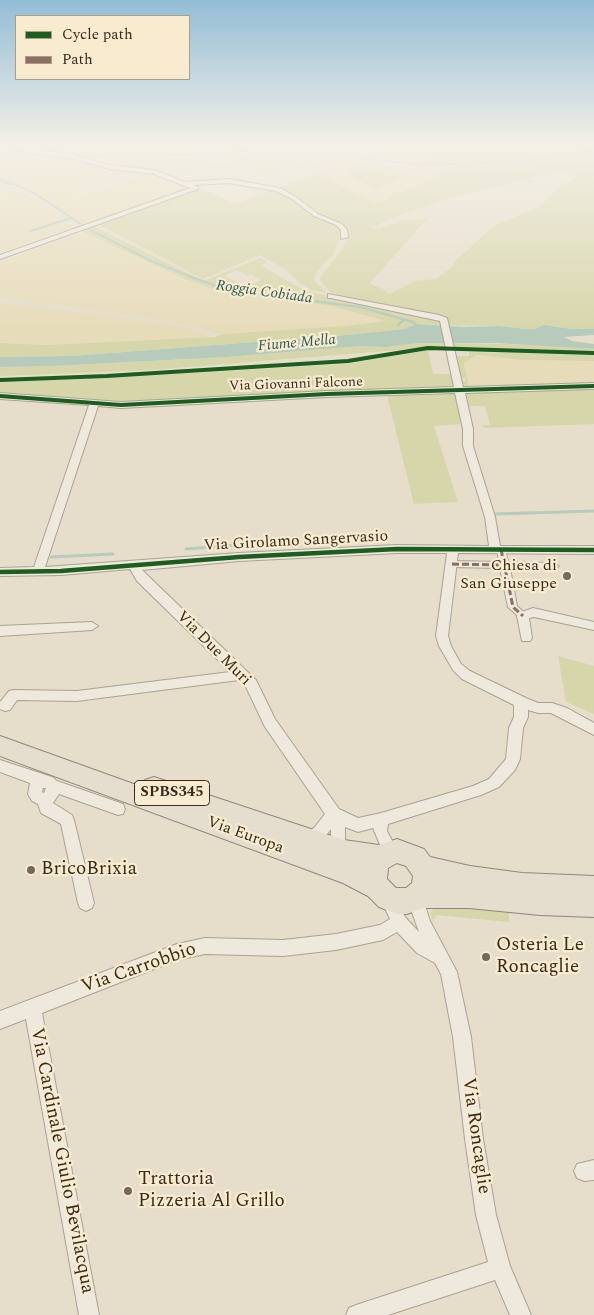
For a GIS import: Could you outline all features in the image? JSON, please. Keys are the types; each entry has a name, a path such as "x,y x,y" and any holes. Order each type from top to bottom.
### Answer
{"main road":[{"name":"Via Europa","path":"0,734 344,852 383,840 415,857 424,868 470,878 522,885 594,888"},
{"name":"Via Europa","path":"0,746 351,874 397,901 407,901 417,896 470,895 540,902 594,904"},
{"path":"382,892 373,874 383,840"},
{"path":"417,896 423,890 426,879 424,868"}],"street":[{"path":"0,257 145,206"},
{"path":"304,206 316,215 338,224 344,229 344,237"},
{"path":"331,296 442,318 468,429 468,446 504,565 513,607 523,616 526,638"},
{"name":"Via Giovanni Falcone","path":"0,396 120,405 318,395 594,386"},
{"path":"38,572 94,403"},
{"path":"453,548 442,636 445,646 457,667 466,676 521,702 562,712 594,729"},
{"name":"Via Girolamo Sangervasio","path":"2,574 239,557 453,548 594,550"},
{"path":"452,564 554,566"},
{"name":"Via Due Muri","path":"137,565 138,574 141,578 251,684 270,723 334,814 338,829 338,840 344,852"},
{"path":"523,616 533,612 594,626"},
{"path":"0,631 92,626"},
{"path":"4,706 14,695 77,696 242,675"},
{"path":"305,840 319,833 334,814 358,825 383,840 494,783 514,759 516,728 521,717 521,702"},
{"path":"0,766 48,789 118,810"},
{"path":"48,789 46,808 67,820 86,903"},
{"name":"Via Roncaglie","path":"382,892 399,922 423,947 439,956"},
{"name":"Via Roncaglie","path":"417,896 423,924 449,972 460,1028 486,1215 500,1268 521,1315"},
{"name":"Via Carrobbio","path":"0,1020 177,952 205,946 283,948 327,943 383,932 399,922"},
{"name":"Via Cardinale Giulio Bevilacqua","path":"32,1008 89,1315"},
{"path":"356,1315 500,1268"}],"shaded area":[{"path":"0,206 48,206 74,228 0,253 0,244 13,239 0,242"},
{"path":"58,206 135,206 84,224"},
{"path":"83,232 183,278 243,295 331,306 387,321 345,326 222,334 154,318 0,297 0,262"},
{"path":"0,303 147,321 186,328 215,337 46,345 0,343"},
{"path":"477,355 522,360 594,361 594,384 469,388 464,363"}],"green space":[{"path":"133,206 302,206 317,218 335,224 342,230 334,255 317,272 314,280 326,293 312,290 300,283 285,269 260,255 203,279 92,221"},
{"path":"308,206 424,206 371,228 381,228 405,220 427,219 369,284 382,288 389,294 415,281 436,279 451,268 456,260 495,225 540,206 594,206 594,329 572,329 544,325 534,329 526,329 499,326 447,325 446,316 332,294 320,280 321,276 344,247 349,229"},
{"path":"94,226 204,281 260,258 267,261 262,266 305,291 436,319 442,321 443,325 417,324 404,329 347,335 72,356 0,357 0,343 46,345 215,337 223,334 345,326 386,321 331,306 214,290 183,278 81,231","holes":["237,270 248,276 251,274 261,280 245,287 224,276"]},
{"path":"418,343 447,343 447,346 151,370 0,376 0,367 227,357 361,346 386,347"},
{"path":"453,343 545,345 594,349 594,351 455,347"},
{"path":"428,350 433,374 453,374 453,387 125,402 0,392 0,380 75,380 348,364"},
{"path":"469,352 594,355 594,361 522,360 477,355 464,363 469,388 466,388 462,381 465,381 465,378 460,377 457,356 469,356"},
{"path":"594,387 594,424 484,428 482,425 490,425 485,406 466,406 463,394"},
{"path":"455,394 461,424 434,426 458,502 414,504 387,395"},
{"path":"558,656 594,666 594,714 566,702"},
{"path":"438,904 509,907 509,922 437,915 433,920 430,913"}],"water":[{"name":"Fiume Mella","path":"417,324 464,327 499,326 526,329 534,329 544,325 572,329 594,329 594,335 564,337 572,341 594,344 594,349 496,343 418,343 386,347 361,346 227,357 0,367 0,357 72,356 347,335 404,329"}],"waterway":[{"name":"Roggia Cobiada","path":"55,206 87,228 149,260 191,277"},
{"path":"31,231 71,218"},
{"name":"Roggia Cobiada","path":"188,276 228,290 360,307 413,322 418,327"},
{"name":"Roggia Cobiada","path":"398,325 404,320"},
{"path":"494,514 594,511"},
{"path":"186,549 287,541"},
{"path":"51,557 113,554"}],"marked path":[{"path":"501,549 513,607 523,616"},
{"path":"452,564 554,566"}],"cycle path":[{"path":"0,380 107,376 348,361 428,348 594,353"},
{"path":"0,396 121,405 327,394 594,386"},
{"path":"0,572 61,571 239,557 397,549 594,550"}],"place":[{"name":"Chiesa di San Giuseppe","path":"567,576"},
{"name":"BricoBrixia","path":"31,870"},
{"name":"Osteria Le Roncaglie","path":"486,957"},
{"name":"Trattoria Pizzeria Al Grillo","path":"128,1191"}]}
